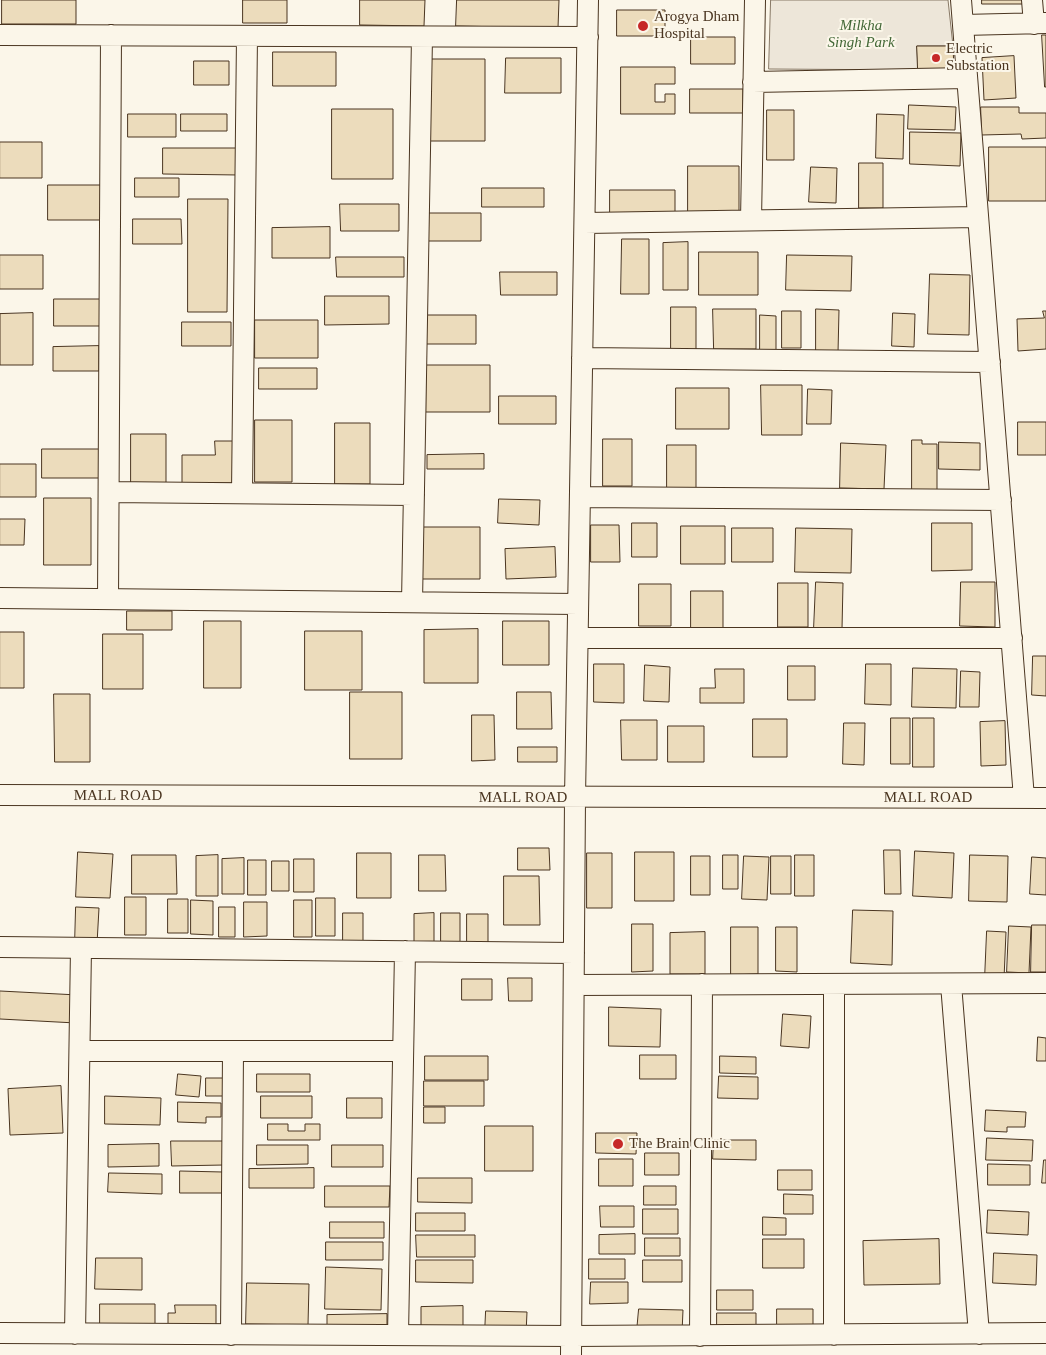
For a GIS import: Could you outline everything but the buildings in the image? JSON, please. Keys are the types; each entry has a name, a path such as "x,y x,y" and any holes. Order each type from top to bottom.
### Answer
{"street":[{"path":"571,1346 575,798 588,0"},
{"path":"751,220 755,0"},
{"path":"961,0 1024,798"},
{"path":"963,25 1040,23 1032,0"},
{"path":"0,35 588,37"},
{"path":"108,599 112,35"},
{"path":"242,493 247,36"},
{"path":"412,602 422,37"},
{"path":"753,82 967,78"},
{"path":"585,223 978,217"},
{"path":"582,358 990,362"},
{"path":"109,492 414,495"},
{"path":"580,497 1001,500"},
{"path":"0,598 578,604"},
{"path":"578,638 1012,638"},
{"name":"MALL ROAD","path":"0,795 1046,798"},
{"path":"0,947 574,952"},
{"path":"75,1334 81,1050 81,948"},
{"path":"398,1335 405,951"},
{"path":"574,985 1046,983"},
{"path":"700,1336 702,984"},
{"path":"834,984 834,1335"},
{"path":"951,984 979,1334"},
{"path":"81,1050 403,1051"},
{"path":"231,1335 233,1051"},
{"path":"0,1333 398,1335 571,1346 700,1336 1046,1333"}],"green space":[{"name":"Milkha Singh Park","path":"771,0 948,0 953,46 917,46 918,70 769,69"}],"place":[{"name":"Arogya Dham Hospital","path":"643,26"},
{"name":"Electric Substation","path":"936,58"},
{"name":"The Brain Clinic","path":"618,1144"}]}
